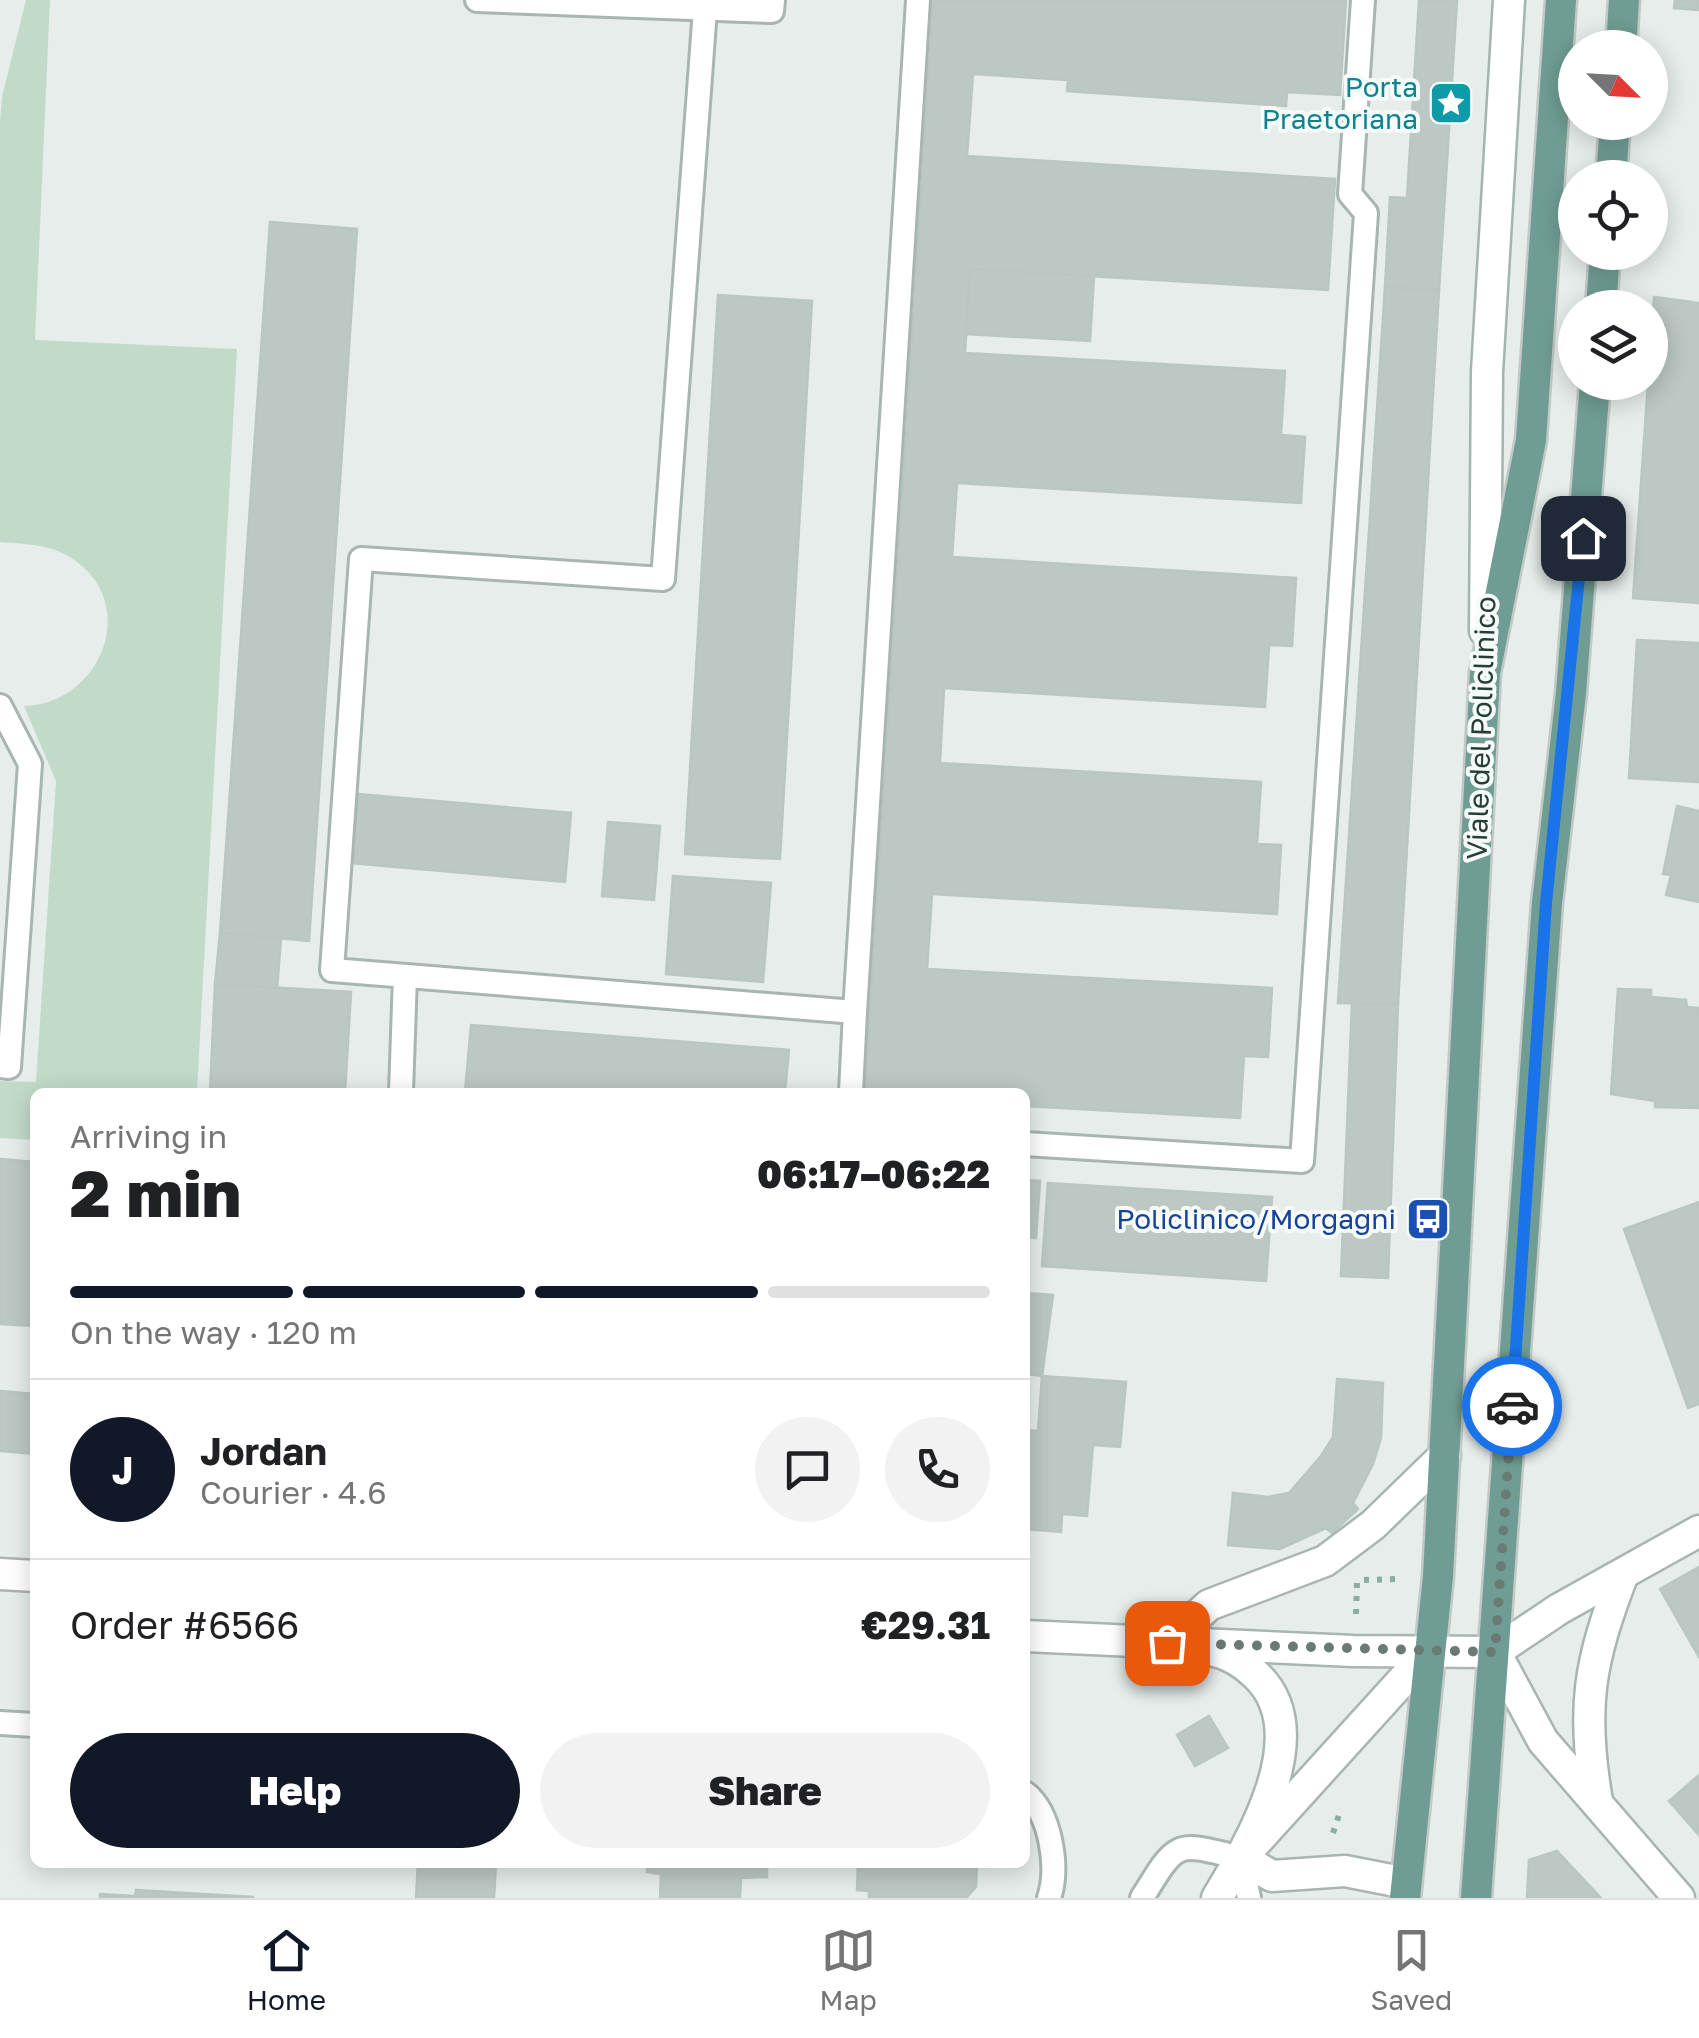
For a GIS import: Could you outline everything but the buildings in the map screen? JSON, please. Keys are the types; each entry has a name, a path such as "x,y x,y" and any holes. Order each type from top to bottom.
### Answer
{"main road":[{"path":"1485,672 1531,440 1561,0"},
{"path":"1622,30 1624,0"},
{"path":"1475,1892 1546,903 1570,693 1594,400"},
{"name":"Viale del Policlinico","path":"1407,1893 1446,1455 1485,672"}],"street":[{"name":"Viale del Policlinico","path":"1485,672 1487,372 1510,0"},
{"path":"1167,1643 1210,1605 1325,1561 1373,1525 1446,1455"},
{"path":"1030,1636 1495,1652 1699,1532"},
{"path":"0,1574 30,1576"},
{"path":"1597,1801 1588,1739 1590,1670 1623,1574"},
{"path":"1167,1643 1234,1658 1255,1673 1278,1703 1283,1732 1280,1762 1241,1858 1217,1898"},
{"path":"1241,1858 1430,1650"},
{"path":"1495,1652 1542,1741 1678,1898"},
{"path":"1241,1858 1272,1876 1345,1870 1407,1893"}],"lane":[{"path":"477,0 772,11 773,0"},
{"path":"851,1088 918,0"},
{"path":"1030,1144 1302,1161 1366,213 1350,194 1363,0"},
{"path":"704,9 664,579 362,558 332,970 856,1012"},
{"path":"0,706 30,764 9,1067 0,1066"},
{"path":"401,1088 405,976"},
{"path":"0,1724 30,1725"},
{"path":"1030,1797 1052,1847 1054,1884 1050,1898"},
{"path":"1142,1898 1169,1855 1190,1846 1241,1858 1250,1898"}],"path":[{"path":"1358,1580 1392,1579"}],"green space":[{"path":"26,0 50,0 35,340 237,349 197,1088 30,1088 30,1140 0,1138 0,1081 36,1082 56,781 24,706 52,700 75,687 93,669 104,646 108,622 104,597 91,575 68,556 44,547 0,542 2,97"}],"way so far":[{"path":"1167,1643 1495,1652 1512,1406"}],"place":[{"name":"Porta Praetoriana","path":"1451,103"},
{"name":"Policlinico/Morgagni","path":"1428,1219"}],"route":[{"path":"1512,1406 1546,903 1583,538"}]}
